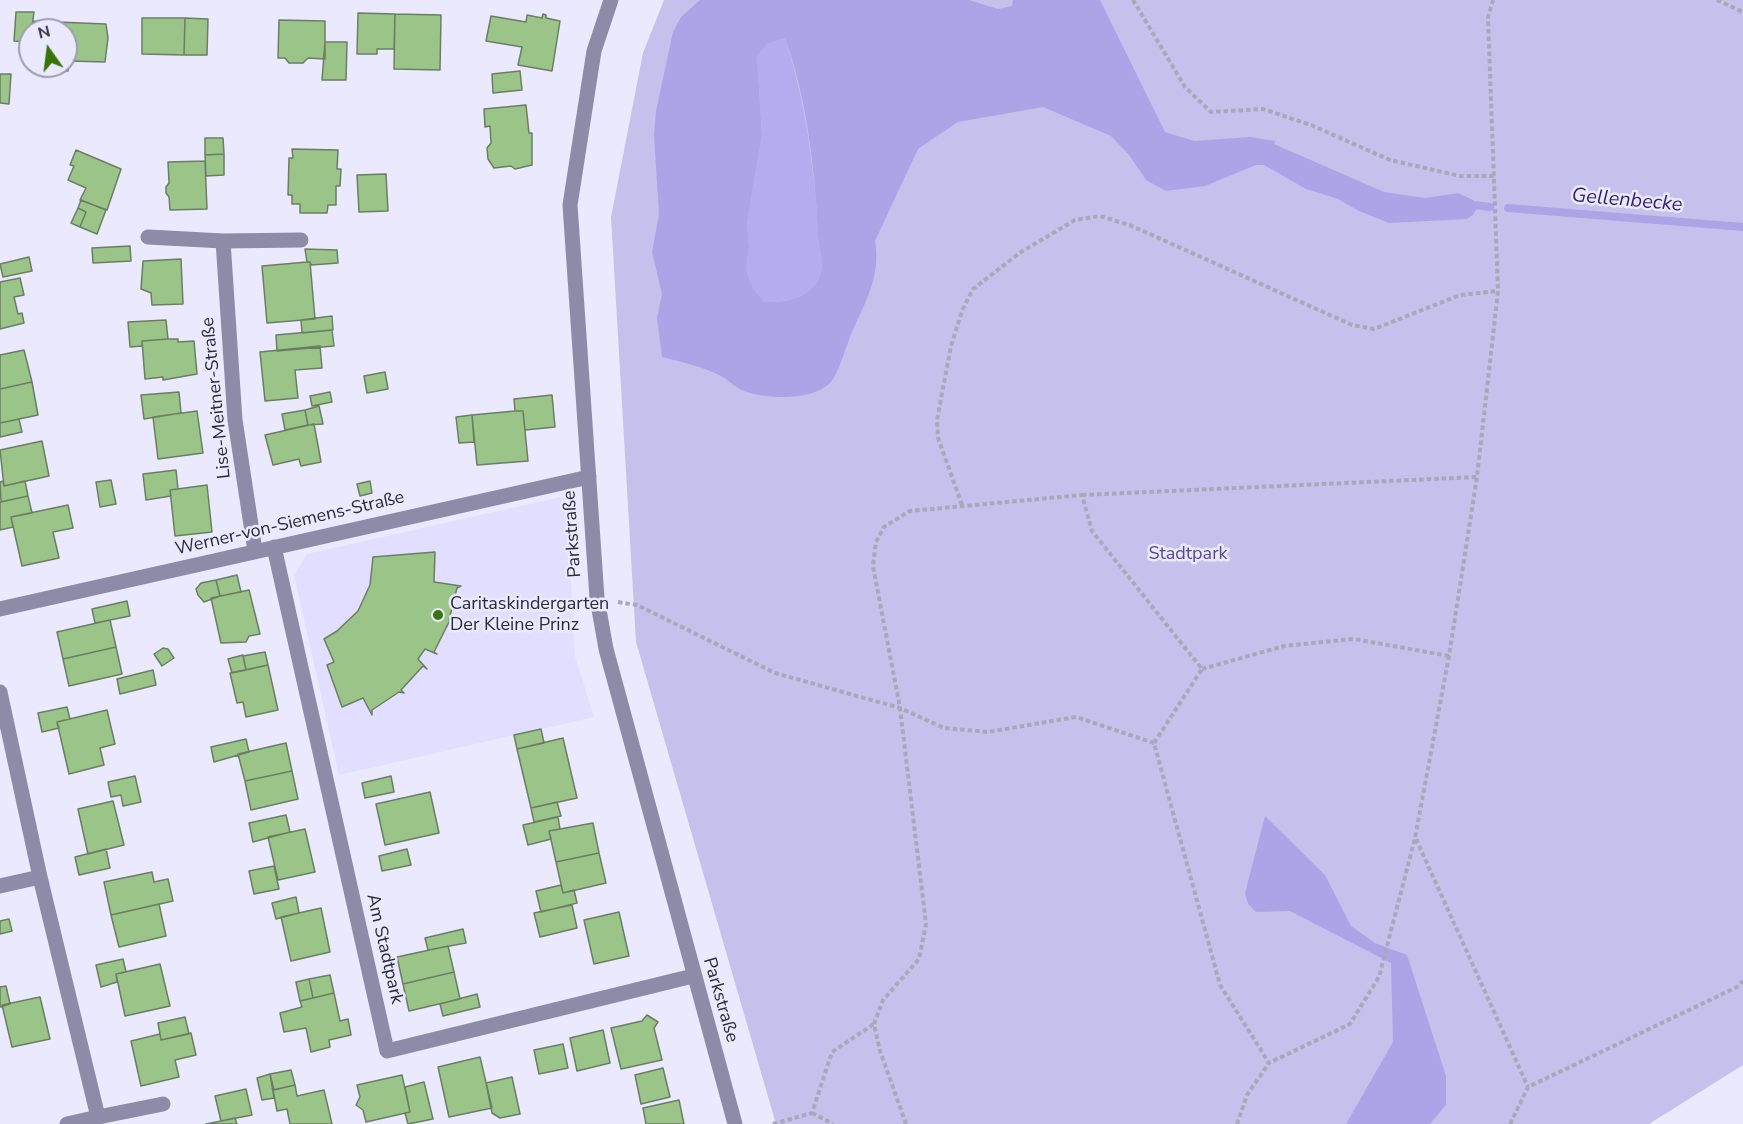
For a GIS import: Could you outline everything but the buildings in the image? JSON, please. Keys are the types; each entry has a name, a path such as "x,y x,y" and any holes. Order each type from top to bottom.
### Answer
{"street":[{"name":"Parkstraße","path":"610,0 594,51 570,205 597,598 606,649 735,1124"},
{"path":"148,237 223,241 301,240"},
{"name":"Lise-Meitner-Straße","path":"223,241 235,420 255,552"},
{"name":"Werner-von-Siemens-Straße","path":"0,609 589,477"},
{"name":"Am Stadtpark","path":"274,547 387,1051 693,976"},
{"path":"0,692 40,877 98,1117"},
{"path":"0,886 40,877"},
{"path":"67,1124 163,1104"}],"path":[{"path":"1133,0 1185,87 1211,112 1263,109 1311,125 1390,160 1460,176 1494,176"},
{"path":"1237,1124 1247,1095 1269,1063 1350,1024 1379,977 1415,838 1449,656 1477,477 1498,291 1488,18 1493,0"},
{"path":"1718,0 1743,12"},
{"path":"962,505 938,438 937,420 951,346 962,311 973,289 1021,252 1075,220 1100,216 1132,226 1352,325 1374,329 1460,295 1498,291"},
{"path":"906,1124 880,1051 874,1024 883,1000 919,959 926,924 900,708 873,566 876,542 884,527 910,511 962,505 1082,495 1477,477"},
{"path":"1082,495 1092,531 1202,669"},
{"path":"597,598 637,605 775,673 900,708 944,728 988,732 1076,717 1154,743"},
{"path":"1269,1063 1220,985 1154,743 1202,669 1284,646 1354,639 1449,656"},
{"path":"1415,838 1528,1087"},
{"path":"1510,1124 1528,1087 1737,987 1743,981"},
{"path":"812,1113 832,1052 874,1024"},
{"path":"773,1124 812,1113 833,1124"}],"shaded area":[{"path":"700,0 969,0 998,9 1012,6 1013,0 1100,0 1165,132 1194,141 1250,137 1275,141 1274,144 1384,192 1425,198 1458,193 1473,200 1477,208 1467,219 1389,223 1359,211 1338,199 1306,189 1264,165 1256,165 1205,186 1166,191 1146,180 1129,155 1111,136 1043,107 958,122 918,149 875,241 876,265 871,288 833,379 816,392 804,395 763,396 739,389 723,377 708,370 662,357 657,318 662,294 652,252 659,214 654,135 656,111 673,32 681,17","holes":["785,38 793,61 809,135 821,271 813,287 799,297 765,302 753,289 746,269 749,247 747,222 762,135 757,56 767,44"]},
{"path":"785,38 808,133 821,271 813,287 799,297 765,302 753,289 746,269 749,247 747,222 762,135 757,55 767,44"},
{"name":"Caritaskindergarten Der Kleine Prinz","path":"566,496 575,656 594,717 339,775 294,575 307,554"},
{"path":"1265,816 1325,875 1351,926 1375,943 1407,955 1446,1076 1446,1105 1430,1124 1346,1124 1393,1042 1391,963 1290,911 1256,912 1248,904 1245,893"}],"green space":[{"name":"Stadtpark","path":"664,0 1743,0 1743,1065 1649,1124 776,1124 636,642 611,217 643,53"}],"waterway":[{"name":"Gellenbecke","path":"1465,204 1490,207"},
{"name":"Gellenbecke","path":"1508,208 1743,227"}],"place":[{"name":"Caritaskindergarten Der Kleine Prinz","path":"438,615"}]}
